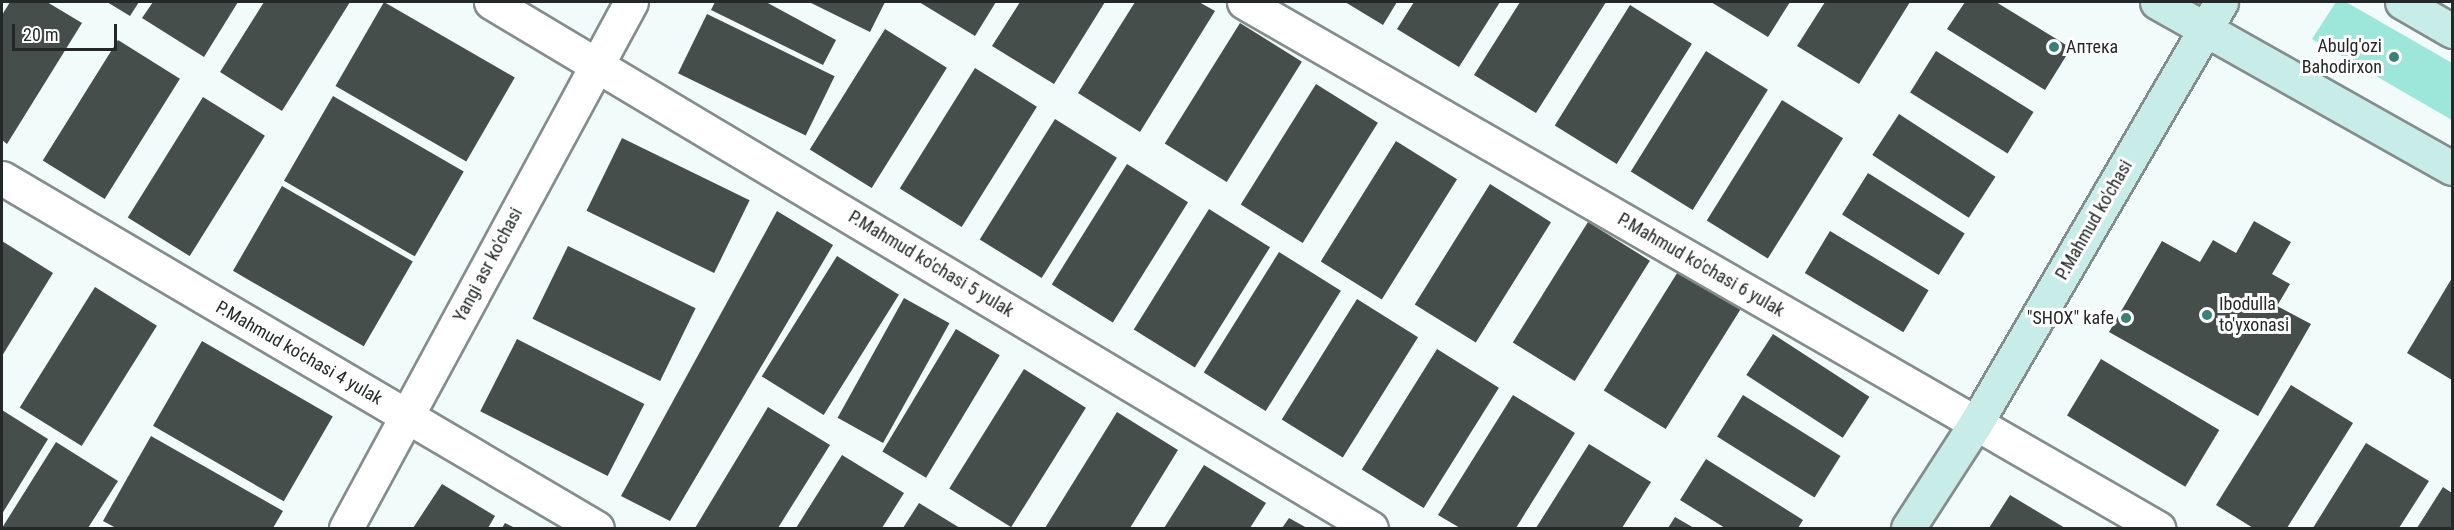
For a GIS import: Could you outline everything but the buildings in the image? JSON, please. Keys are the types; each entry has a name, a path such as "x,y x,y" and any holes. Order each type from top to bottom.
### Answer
{"street":[{"name":"P.Mahmud ko'chasi 5 yulak","path":"491,2 597,63 1371,528"},
{"name":"Yangi asr ko'chasi","path":"346,528 631,2"},
{"name":"P.Mahmud ko'chasi 6 yulak","path":"1244,2 2158,528"},
{"path":"2157,2 2214,15 2452,168"},
{"path":"2402,2 2452,32"},
{"name":"P.Mahmud ko'chasi","path":"1908,528 1976,423 2214,15"},
{"name":"P.Mahmud ko'chasi 4 yulak","path":"2,178 597,528"}],"green space":[{"path":"2336,2 2346,2 2452,63 2452,120 2312,39"}],"place":[{"name":"Аптека","path":"2054,47"},
{"name":"Abulg'ozi Bahodirxon","path":"2394,57"},
{"name":"Ibodulla to'yxonasi","path":"2207,315"},
{"name":"\"SHOX\" kafe","path":"2126,318"}]}
